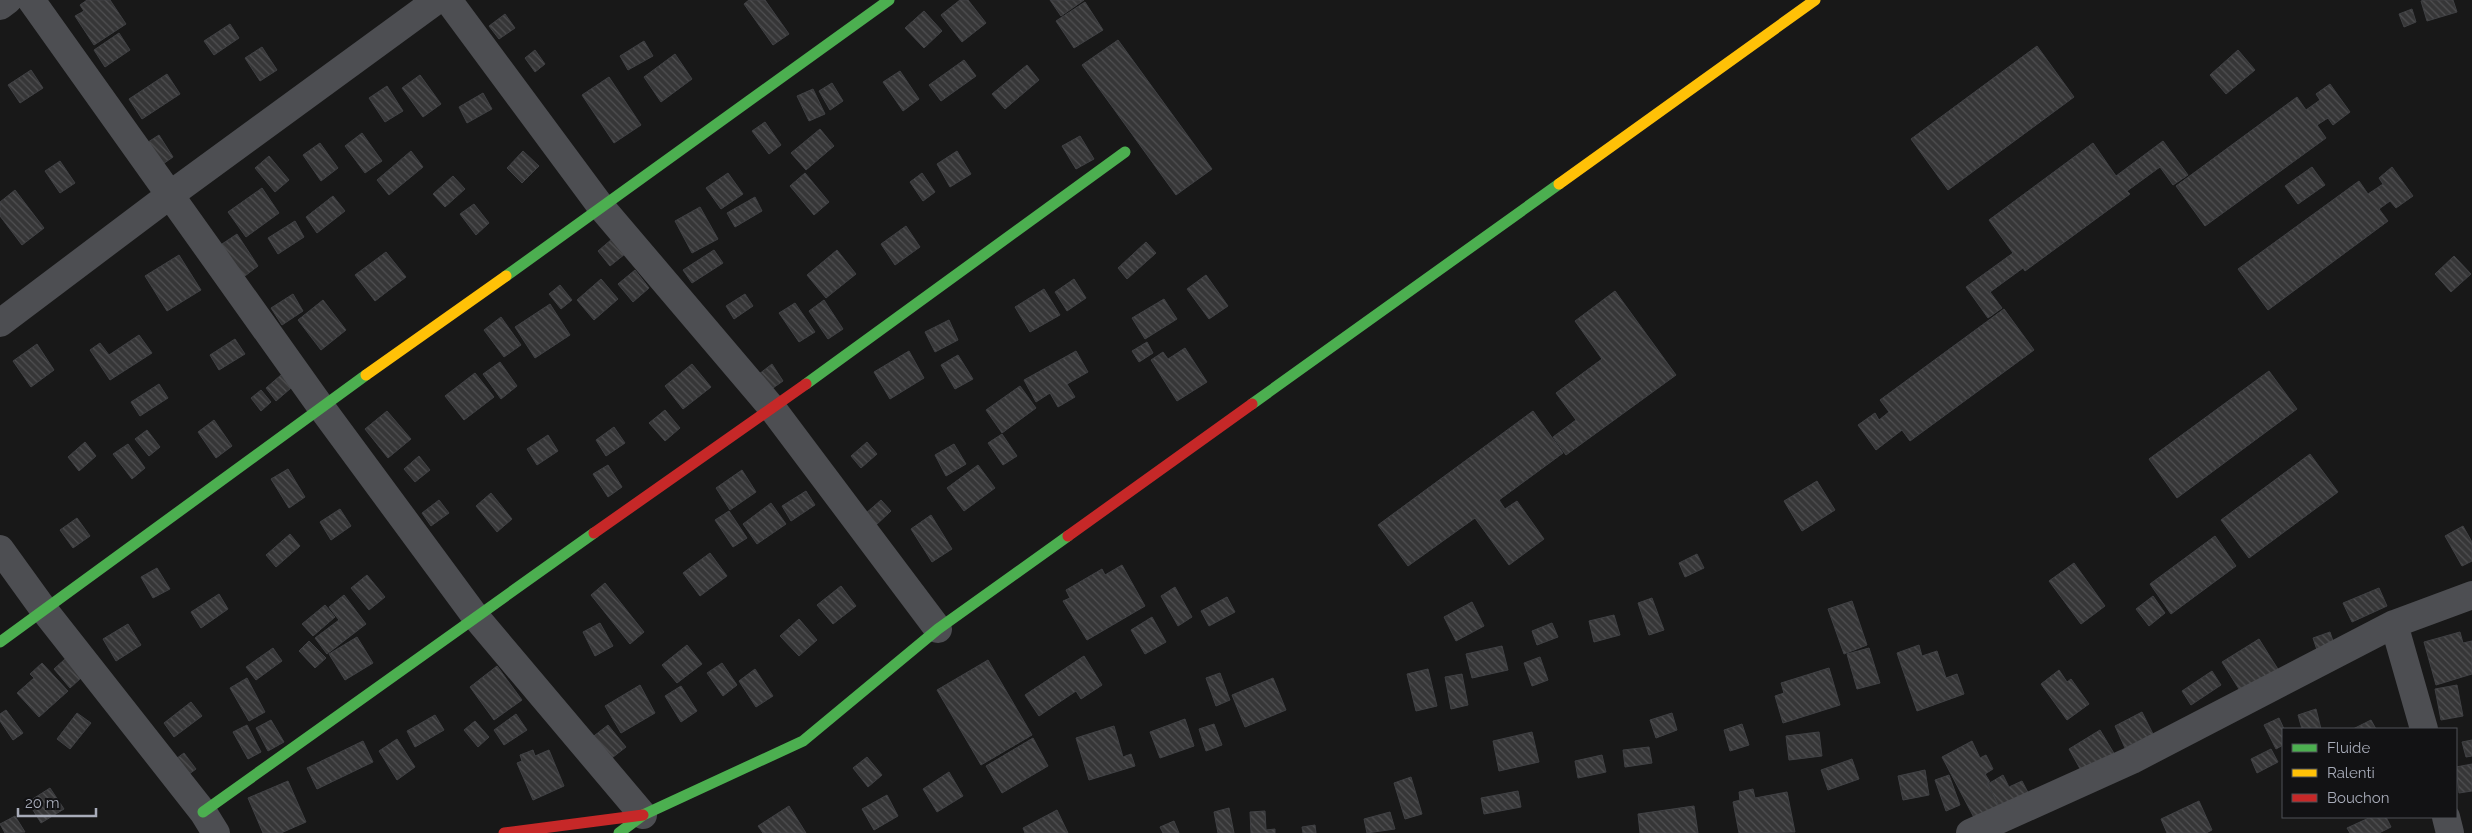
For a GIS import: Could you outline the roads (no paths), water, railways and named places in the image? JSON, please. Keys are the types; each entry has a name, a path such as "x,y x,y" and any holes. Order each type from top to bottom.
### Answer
{"main road":[{"path":"0,642 321,407 602,208 888,0"},
{"path":"619,833 643,815 803,741 938,629 1815,0"},
{"path":"209,822 475,616 772,408 1125,152"},
{"path":"504,833 643,815"}],"street":[{"path":"0,6 8,0"},
{"path":"31,0 321,407 475,616 643,815"},
{"path":"0,323 170,195 437,0"},
{"path":"448,0 602,208 772,408 938,629"},
{"path":"0,550 44,610 209,822"},
{"path":"1970,833 2132,760 2394,624 2472,595"},
{"path":"2394,624 2424,728"},
{"path":"2446,818 2450,833"}]}
